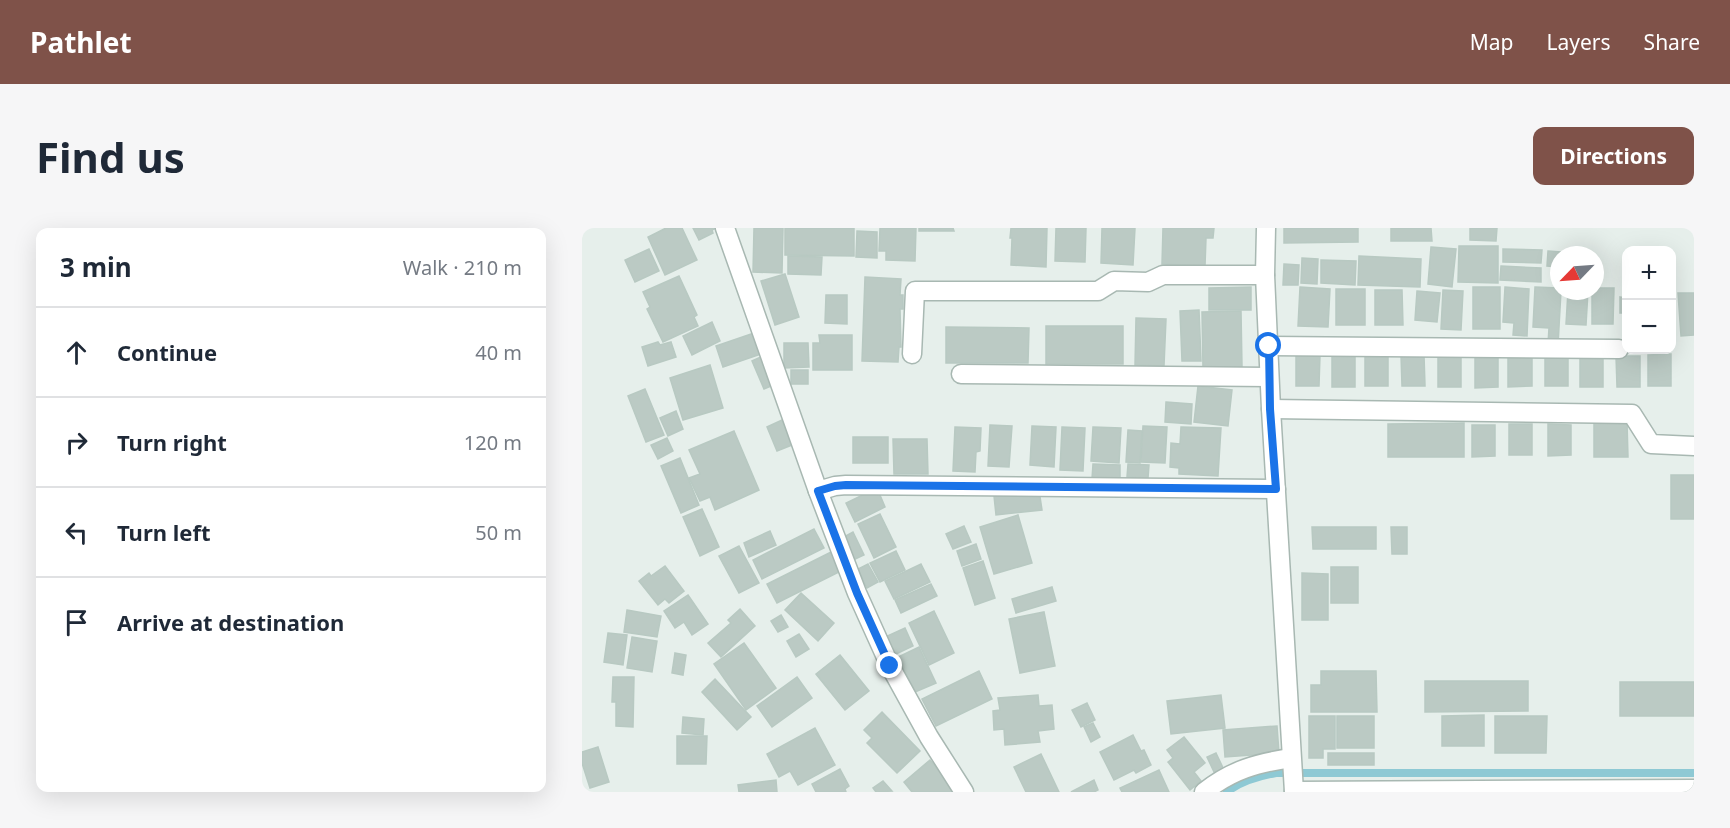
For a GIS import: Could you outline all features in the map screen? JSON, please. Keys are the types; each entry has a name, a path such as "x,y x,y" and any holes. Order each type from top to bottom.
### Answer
{"street":[{"path":"724,228 857,593 890,666 928,737 964,792"},
{"path":"1266,228 1265,275 1270,409 1293,777"},
{"path":"912,354 915,291 1098,291 1114,281 1148,282 1162,274 1265,275"},
{"path":"1269,346 1619,349"},
{"path":"961,374 1269,377"},
{"path":"1270,409 1632,414 1651,444 1694,446"},
{"path":"818,491 846,485 1276,489"},
{"path":"1204,792 1233,773 1251,765 1293,777 1694,789"}],"building":[{"path":"666,228 682,228 697,260 665,275 648,237"},
{"path":"693,228 716,228 712,230 713,233 699,240"},
{"path":"754,228 783,228 782,273 753,272"},
{"path":"785,228 854,228 854,256 785,255"},
{"path":"880,228 916,228 915,261 886,260 886,251 879,251"},
{"path":"919,228 953,228 954,231 919,231"},
{"path":"1011,228 1047,228 1046,267 1011,265"},
{"path":"1056,228 1086,228 1085,262 1055,261"},
{"path":"1102,228 1135,228 1133,265 1101,263"},
{"path":"1163,228 1214,228 1213,238 1206,238 1205,266 1162,264"},
{"path":"1284,228 1358,228 1358,242 1284,243"},
{"path":"1391,228 1431,228 1432,241 1391,241"},
{"path":"1470,228 1497,228 1496,241 1470,240"},
{"path":"857,231 877,232 877,258 856,257"},
{"path":"1459,246 1498,246 1498,283 1458,282"},
{"path":"1431,247 1456,249 1452,287 1428,284"},
{"path":"649,249 659,271 635,282 625,260"},
{"path":"1503,249 1542,250 1541,263 1503,262"},
{"path":"1548,251 1550,251 1550,266 1547,266"},
{"path":"788,256 822,257 821,275 788,274"},
{"path":"1359,256 1421,259 1420,287 1358,285"},
{"path":"1302,258 1318,259 1317,284 1301,283"},
{"path":"1321,260 1356,261 1355,285 1321,283"},
{"path":"1284,264 1299,265 1298,285 1283,285"},
{"path":"1501,266 1541,268 1541,282 1500,280"},
{"path":"785,274 799,317 775,325 761,281"},
{"path":"679,276 697,315 694,317 698,326 663,342 647,309 650,307 643,292"},
{"path":"865,277 901,279 900,295 903,295 903,309 900,309 901,347 899,347 898,362 862,361"},
{"path":"1251,287 1251,310 1209,310 1209,288"},
{"path":"1300,287 1330,289 1328,327 1298,326"},
{"path":"1473,287 1500,287 1500,329 1473,329"},
{"path":"1505,287 1529,289 1527,336 1513,335 1514,323 1503,322"},
{"path":"1535,287 1550,288 1550,300 1560,300 1558,345 1548,344 1549,328 1533,327"},
{"path":"1604,288 1614,288 1613,324 1592,324 1592,300 1604,300"},
{"path":"1336,289 1365,289 1365,325 1336,325"},
{"path":"1375,290 1402,290 1403,325 1375,325"},
{"path":"1443,290 1463,291 1461,330 1441,329"},
{"path":"1417,291 1440,293 1437,322 1415,320"},
{"path":"1678,293 1694,293 1694,335 1681,336"},
{"path":"826,295 847,295 847,324 825,323"},
{"path":"1620,297 1622,297 1622,313 1620,313"},
{"path":"1567,300 1587,300 1586,325 1566,324"},
{"path":"1199,310 1201,361 1182,361 1180,311"},
{"path":"1241,311 1242,367 1203,368 1202,312"},
{"path":"1136,318 1166,319 1164,366 1135,365"},
{"path":"712,322 720,341 692,355 683,336"},
{"path":"1046,326 1123,326 1123,364 1046,364"},
{"path":"946,327 1029,328 1028,363 946,363"},
{"path":"757,332 764,353 723,367 716,346"},
{"path":"819,335 852,335 852,370 813,370 813,343 820,343"},
{"path":"658,342 660,345 671,342 676,357 648,366 642,347"},
{"path":"784,343 808,343 809,367 784,368"},
{"path":"1671,354 1671,386 1648,386 1648,355"},
{"path":"765,355 778,383 764,389 752,361"},
{"path":"1296,355 1320,355 1319,386 1296,386"},
{"path":"1365,355 1388,355 1388,386 1365,386"},
{"path":"1401,355 1424,355 1425,386 1402,386"},
{"path":"1508,355 1532,355 1532,386 1508,387"},
{"path":"1545,355 1568,355 1568,386 1545,386"},
{"path":"1332,356 1355,356 1355,387 1332,387"},
{"path":"1438,356 1461,356 1461,387 1438,387"},
{"path":"1475,356 1498,356 1498,387 1475,388"},
{"path":"1580,356 1603,356 1603,387 1580,387"},
{"path":"1616,356 1640,356 1640,387 1617,387"},
{"path":"710,365 723,408 683,420 670,378"},
{"path":"791,370 808,370 808,384 791,384"},
{"path":"1198,386 1232,390 1228,426 1194,422"},
{"path":"645,389 664,435 646,442 628,396"},
{"path":"1166,402 1192,404 1191,424 1165,422"},
{"path":"676,411 683,429 668,436 660,418"},
{"path":"782,420 792,445 777,451 767,427"},
{"path":"1594,422 1627,422 1628,457 1594,457"},
{"path":"1464,423 1464,457 1388,457 1388,424"},
{"path":"1509,424 1532,424 1532,455 1509,455"},
{"path":"1548,424 1571,425 1571,455 1548,456"},
{"path":"990,425 1012,426 1009,467 988,466"},
{"path":"1472,425 1495,425 1495,456 1472,457"},
{"path":"1032,426 1056,427 1054,467 1030,465"},
{"path":"1143,426 1167,427 1165,463 1141,462"},
{"path":"955,427 981,428 980,451 976,452 975,472 953,471"},
{"path":"1062,427 1085,428 1083,471 1060,470"},
{"path":"1093,427 1121,428 1119,463 1091,461"},
{"path":"1181,427 1221,428 1218,476 1179,474 1179,468 1170,467 1171,443 1180,444"},
{"path":"1128,430 1142,431 1140,463 1126,462"},
{"path":"734,431 759,490 715,510 710,497 700,501 689,478 700,474 689,450"},
{"path":"853,437 888,437 888,463 853,463"},
{"path":"667,438 673,451 658,459 651,445"},
{"path":"893,439 927,439 928,474 894,474"},
{"path":"680,458 699,505 681,513 661,466"},
{"path":"1093,464 1120,465 1120,480 1092,479"},
{"path":"1128,464 1149,465 1148,478 1127,477"},
{"path":"1671,475 1694,475 1694,519 1671,519"},
{"path":"877,488 885,507 855,522 846,503"},
{"path":"1039,490 1042,510 996,515 994,496"},
{"path":"702,509 719,547 700,556 683,517"},
{"path":"880,514 896,547 874,558 858,524"},
{"path":"1018,515 1032,563 994,574 980,527"},
{"path":"964,526 971,542 953,549 946,534"},
{"path":"1312,527 1376,527 1376,549 1313,549"},
{"path":"1391,527 1407,527 1407,554 1392,554"},
{"path":"814,529 824,548 762,579 753,560"},
{"path":"770,531 776,545 749,557 744,543"},
{"path":"853,532 864,555 851,561 840,539"},
{"path":"976,544 981,559 962,566 957,551"},
{"path":"739,546 759,583 739,593 719,556"},
{"path":"896,551 905,570 880,582 870,563"},
{"path":"831,552 841,571 777,603 767,584"},
{"path":"983,561 995,598 975,605 963,568"},
{"path":"868,564 878,582 867,588 858,569"},
{"path":"921,564 930,582 894,599 885,581"},
{"path":"665,566 684,591 669,603 665,599 658,605 639,581 649,573 651,576"},
{"path":"1331,567 1358,567 1358,603 1331,603"},
{"path":"1302,573 1328,574 1328,620 1302,620"},
{"path":"931,584 937,596 901,613 895,600"},
{"path":"1052,587 1056,601 1016,613 1012,599"},
{"path":"801,593 834,623 818,641 785,610"},
{"path":"688,595 708,624 692,635 684,622 675,628 664,611"},
{"path":"740,609 755,626 721,657 708,643 731,623 728,620"},
{"path":"627,610 661,616 657,637 624,632"},
{"path":"934,611 954,653 929,665 909,623"},
{"path":"1044,612 1055,666 1020,673 1009,619"},
{"path":"781,615 788,627 778,632 771,621"},
{"path":"905,628 913,646 894,655 885,637"},
{"path":"608,633 627,635 623,665 604,662"},
{"path":"799,634 809,649 796,657 787,641"},
{"path":"632,637 657,641 652,672 627,668"},
{"path":"744,643 776,688 746,710 714,664"},
{"path":"919,647 936,683 915,692 898,657"},
{"path":"675,653 686,655 683,675 672,673"},
{"path":"840,655 869,691 845,710 816,674"},
{"path":"979,671 992,699 936,726 922,699"},
{"path":"1321,671 1376,671 1377,712 1311,712 1311,685 1321,685"},
{"path":"613,677 634,677 633,727 616,726 616,702 612,702"},
{"path":"797,677 812,698 772,727 757,706"},
{"path":"715,679 751,717 737,730 702,692"},
{"path":"1425,681 1528,681 1528,711 1425,712"},
{"path":"1620,682 1694,682 1694,716 1620,716"},
{"path":"1038,695 1039,706 1052,705 1054,729 1038,731 1040,742 1005,745 1004,729 994,730 993,711 1000,710 998,698"},
{"path":"1221,695 1225,728 1171,734 1167,701"},
{"path":"1087,703 1095,720 1081,727 1072,710"},
{"path":"882,712 920,751 897,773 867,743 872,738 864,730"},
{"path":"1484,715 1484,746 1442,746 1442,716"},
{"path":"1309,716 1335,716 1335,749 1323,749 1323,758 1309,758"},
{"path":"1337,716 1374,716 1374,748 1337,748"},
{"path":"1495,716 1547,716 1546,753 1495,753"},
{"path":"683,717 704,719 703,735 682,733"},
{"path":"1093,723 1100,737 1091,742 1084,727"},
{"path":"1277,726 1279,753 1225,757 1223,730"},
{"path":"815,728 835,765 798,785 790,771 779,777 767,754"},
{"path":"1133,735 1151,765 1114,780 1100,752"},
{"path":"677,736 707,736 706,764 677,764"},
{"path":"1184,737 1205,763 1194,772 1201,781 1190,790 1168,762 1173,758 1167,750"},
{"path":"598,747 609,782 590,788 582,763 582,752"},
{"path":"1216,753 1224,770 1215,774 1207,757"},
{"path":"1328,753 1374,753 1374,765 1328,765"},
{"path":"1041,754 1059,792 1026,792 1014,767"},
{"path":"930,760 957,792 912,792 904,782"},
{"path":"840,769 849,786 845,789 846,792 816,792 812,784"},
{"path":"1159,770 1169,792 1122,792 1120,788"},
{"path":"776,780 777,792 739,792 738,785"},
{"path":"1094,780 1098,790 1071,792"},
{"path":"883,781 892,791 876,792 873,788"}],"waterway":[{"path":"1227,792 1250,780 1276,773 1694,773"}],"route":[{"path":"890,666 857,593 818,491 846,485 1276,489 1270,409 1269,346"}]}
